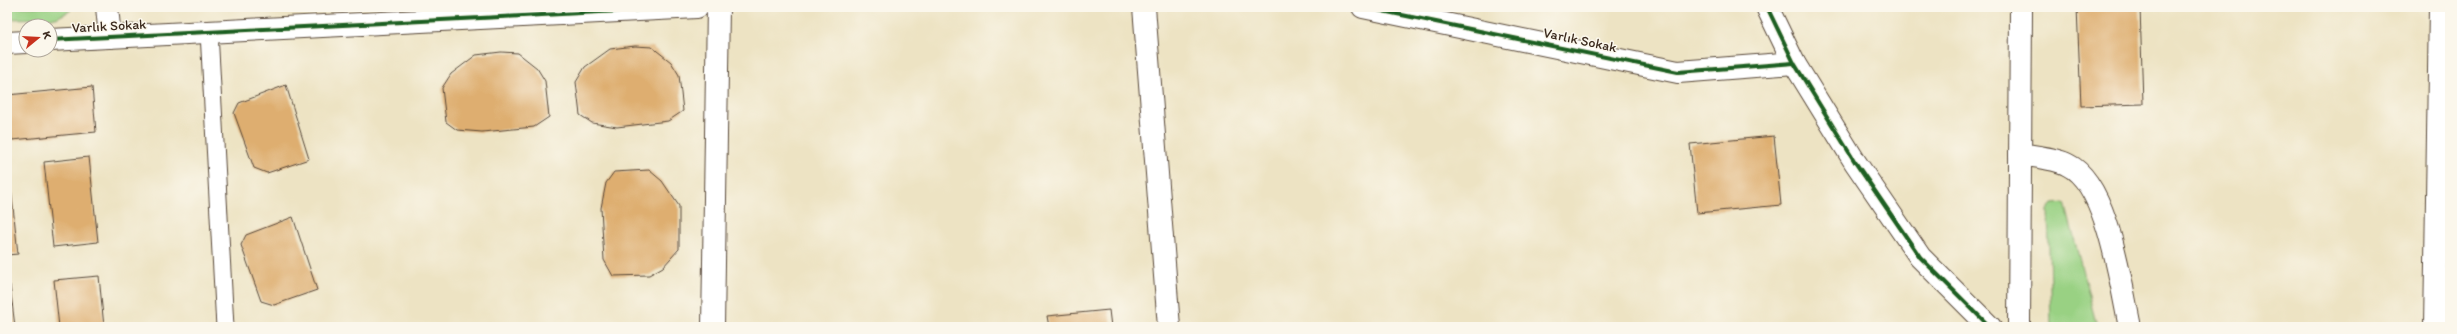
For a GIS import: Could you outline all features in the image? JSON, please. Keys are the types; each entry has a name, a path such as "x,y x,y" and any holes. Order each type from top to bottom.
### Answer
{"street":[{"path":"107,7 110,37"},
{"name":"Varlık Sokak","path":"58,40 697,7"},
{"path":"713,327 718,7"},
{"path":"1144,7 1169,327"},
{"name":"Varlık Sokak","path":"1362,7 1678,72 1794,63"},
{"path":"1767,7 1794,63 1855,162 1920,257 1990,327"},
{"path":"2019,327 2021,7"},
{"path":"2435,327 2440,7"},
{"path":"7,42 18,42"},
{"path":"2020,154 2068,165 2086,179 2098,199 2111,238 2130,327"}],"lane":[{"path":"209,32 224,327"}],"green space":[{"path":"7,7 72,7 70,11 56,18 7,19"},
{"path":"2065,203 2097,327 2051,327 2048,210 2053,204"}],"building":[{"path":"2077,7 2140,7 2143,104 2081,106"},
{"path":"635,46 652,47 671,62 679,75 683,111 668,121 617,127 592,123 580,115 576,82 585,67 610,49"},
{"path":"501,52 518,53 537,68 545,81 549,117 534,127 482,132 457,130 446,122 442,88 451,74 476,55"},
{"path":"286,85 309,159 267,173 254,168 234,113 239,103"},
{"path":"92,87 96,132 12,140 7,95"},
{"path":"1774,136 1781,205 1697,213 1690,144"},
{"path":"89,157 98,242 53,247 44,162"},
{"path":"7,169 9,169 18,254 7,255"},
{"path":"649,170 662,181 679,206 679,249 663,267 649,275 613,276 604,260 601,208 606,183 614,172"},
{"path":"293,217 317,290 274,305 261,301 241,245 246,235"},
{"path":"99,276 104,327 59,327 54,280"},
{"path":"7,285 10,285 15,327 7,327"},
{"path":"1109,310 1111,327 1049,327 1047,316"}],"cycle path":[{"path":"58,40 697,7"},
{"path":"1363,7 1678,72 1794,63"},
{"path":"1767,7 1794,63 1855,162 1920,257 1990,327"}]}
